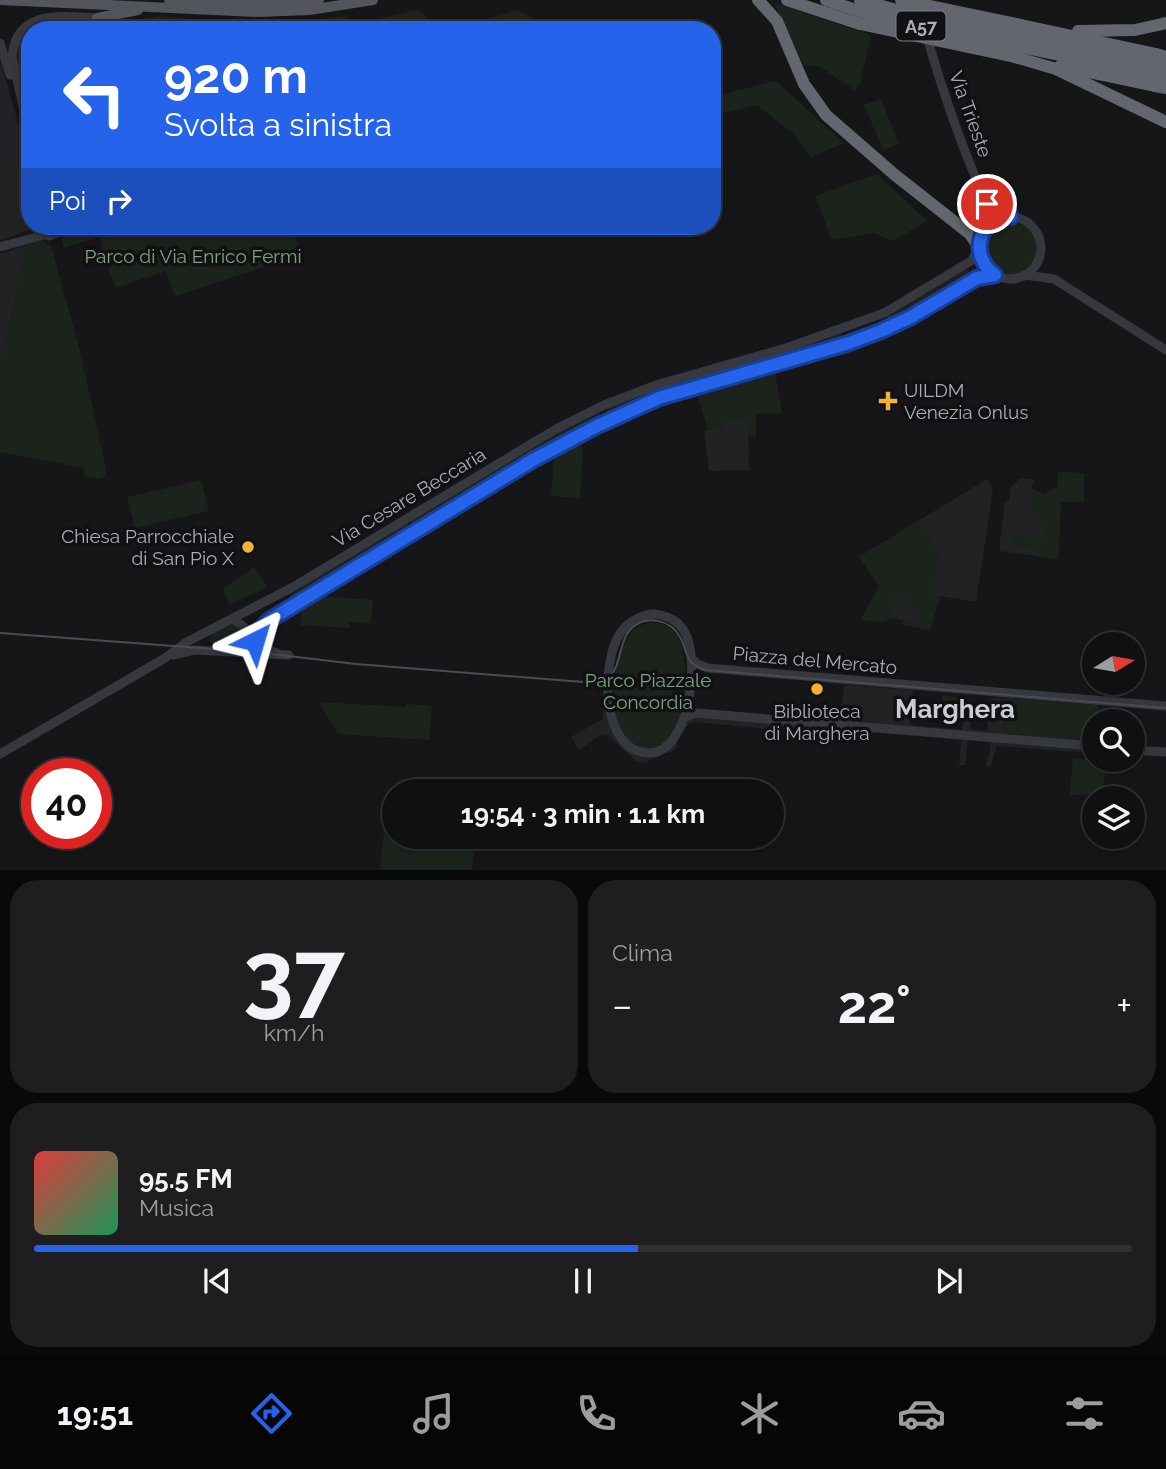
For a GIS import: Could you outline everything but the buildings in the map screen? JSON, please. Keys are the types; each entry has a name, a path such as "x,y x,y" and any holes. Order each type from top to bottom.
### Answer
{"highway":[{"path":"758,0 777,21 804,84 826,115 895,175 970,234 979,248"},
{"path":"787,0 860,24 1018,41 1056,69 1166,121"},
{"name":"A57","path":"826,0 874,16 1161,69"},
{"name":"A57","path":"860,0 1018,41 1161,69"},
{"name":"A57","path":"901,0 1018,41 1046,30 1161,69"},
{"path":"1046,30 1135,30 1166,23"},
{"path":"1161,69 1160,77 1166,95"}],"main road":[{"path":"1,0 221,12 288,12 373,0"},
{"path":"169,0 259,3 319,0"},
{"path":"97,18 150,7"}],"street":[{"name":"Via Trieste","path":"918,0 931,53 952,117 986,197 997,212 1011,217"},
{"path":"36,21 59,16 97,18"},
{"path":"21,32 13,48 12,57 21,96"},
{"path":"0,43 21,106"},
{"name":"Via Trieste","path":"985,229 986,197"},
{"path":"1040,257 1032,270 1025,275 1010,279 995,275 983,263 979,248 985,229 996,220 1011,217 1026,221 1035,230 1041,243 1042,267 1054,279 1166,349"},
{"path":"0,247 32,235"},
{"name":"Via Cesare Beccaria","path":"165,658 185,643 293,587 556,429 604,405 656,385 786,348 884,313 971,261 979,248"},
{"name":"Via Cesare Beccaria","path":"256,637 266,622 292,606 555,447 610,420 659,398 846,344 881,331 911,317 977,278 995,275"},
{"path":"1025,275 1054,279"},
{"path":"702,370 709,376 706,385"},
{"path":"604,405 601,408 602,415 610,420"},
{"path":"653,614 670,618 682,628 689,642 691,658 685,717 675,740 667,748 652,754 631,750 618,737 612,722 609,700 610,666 621,631 634,619 653,614"},
{"path":"0,754 165,658 189,650 289,655 269,650 246,626 232,619"},
{"path":"208,651 209,635 215,627"},
{"path":"253,654 256,637"},
{"name":"Piazza del Mercato","path":"691,658 697,664 708,668 1166,706"},
{"path":"685,717 696,713 1082,745"},
{"path":"1145,751 1166,752"}],"shaded area":[{"path":"160,16 161,21 132,21"},
{"path":"21,37 21,84 16,67"},
{"path":"0,60 21,133 21,233 0,241"},
{"path":"27,245 0,367 0,254"},
{"path":"738,418 746,420 748,424 749,470 709,471 704,431 723,427 725,421"},
{"path":"1058,472 1084,473 1084,502 1061,502 1058,559 999,551 1005,501 1009,501 1011,487 1021,478 1035,480 1031,488 1044,494 1058,487"},
{"path":"987,479 993,489 976,602 940,596 930,630 903,625 903,620 891,618 884,622 861,620 879,586 859,557"},
{"path":"844,685 914,690 911,725 962,730 967,701 973,701 970,729 987,731 991,698 1006,699 1003,736 1082,743 1082,752 997,746 990,768 985,764 991,742 968,740 965,765 959,765 961,739 810,727 809,733 693,722 682,730 677,741 678,746 673,751 647,763 637,762 606,734 579,750 571,737 603,719 602,705 681,720 685,688 691,689 690,708 810,719 841,718"}],"green space":[{"path":"774,3 871,35 860,84 854,90 821,67 804,65"},
{"path":"417,10 429,21 368,21"},
{"path":"516,10 539,21 482,21"},
{"path":"349,15 347,21 301,21 325,18"},
{"path":"160,16 232,21 161,21"},
{"path":"776,81 844,143 811,157 794,134 756,105 721,114 721,95"},
{"path":"881,99 899,144 883,150 864,105"},
{"path":"877,174 927,221 893,241 874,233 832,240 815,196"},
{"path":"1012,223 1022,225 1030,231 1036,239 1036,259 1030,267 1022,273 1012,275 1002,273 994,267 988,259 986,249 988,239 994,231 1002,225"},
{"name":"Parco di Via Enrico Fermi","path":"64,235 295,235 300,255 175,296 166,271 115,288 99,237 64,248 62,240"},
{"path":"42,240 51,246 80,351 106,468 105,476 100,479 84,476 85,468 0,452 0,367 27,245"},
{"path":"967,269 972,277 891,325 886,314"},
{"path":"841,332 844,343 713,380 710,372"},
{"path":"775,371 782,413 756,414 756,437 749,436 746,420 738,418 725,421 723,427 708,430 697,393"},
{"path":"706,375 705,382 610,417 606,413 608,407 647,391"},
{"path":"600,412 604,419 415,530 409,519 555,434"},
{"path":"579,439 583,452 580,498 551,496 555,453"},
{"path":"1058,472 1084,473 1084,502 1061,502 1058,559 1038,557 1039,550 1011,548 1013,536 1048,540 1048,535 1042,531 1043,523 1034,522 1032,503 1035,490 1044,494 1058,487"},
{"path":"201,480 209,511 135,528 127,497"},
{"path":"919,520 942,558 937,567 933,594 940,596 930,630 903,625 904,620 917,621 919,607 906,608 908,596 895,594 891,618 884,622 861,620 879,586 859,557"},
{"path":"406,521 411,531 293,602 288,592"},
{"path":"254,567 267,587 229,605 223,589"},
{"path":"320,596 373,600 371,623 349,622 349,628 300,625 303,607"},
{"name":"Parco Piazzale Concordia","path":"654,623 667,626 677,635 685,663 685,682 683,702 671,735 660,746 647,749 632,744 621,732 616,716 615,677 626,641 639,626"},
{"path":"232,624 240,627 250,637 250,645 210,642 214,632"},
{"path":"943,695 962,698 958,726 941,725 941,715 946,710 942,706"},
{"path":"1006,698 1098,705 1098,709 1082,709 1082,741 1003,734"},
{"path":"319,702 432,706 429,740 338,734"},
{"path":"1073,758 1082,759 1082,772 1105,772 1104,786 1082,786 1082,795 1070,795"},
{"path":"382,849 474,849 472,870 380,870"}],"tram line":[{"path":"0,633 254,652 356,664 596,683 612,674 623,642 633,627 652,620 665,623 676,631 691,662 705,670 1166,708"}],"place":[{"name":"UILDM Venezia Onlus","path":"888,401"},
{"name":"Chiesa Parrocchiale di San Pio X","path":"248,547"},
{"name":"Biblioteca di Marghera","path":"817,689"}],"district":[{"name":"Marghera","path":"955,709"}],"route":[{"path":"255,641 258,632 268,621 579,434 659,398 846,344 881,331 911,317 977,278 995,275 981,260 980,239 991,223 1003,217 1011,217 997,212 986,197 987,204"}]}
